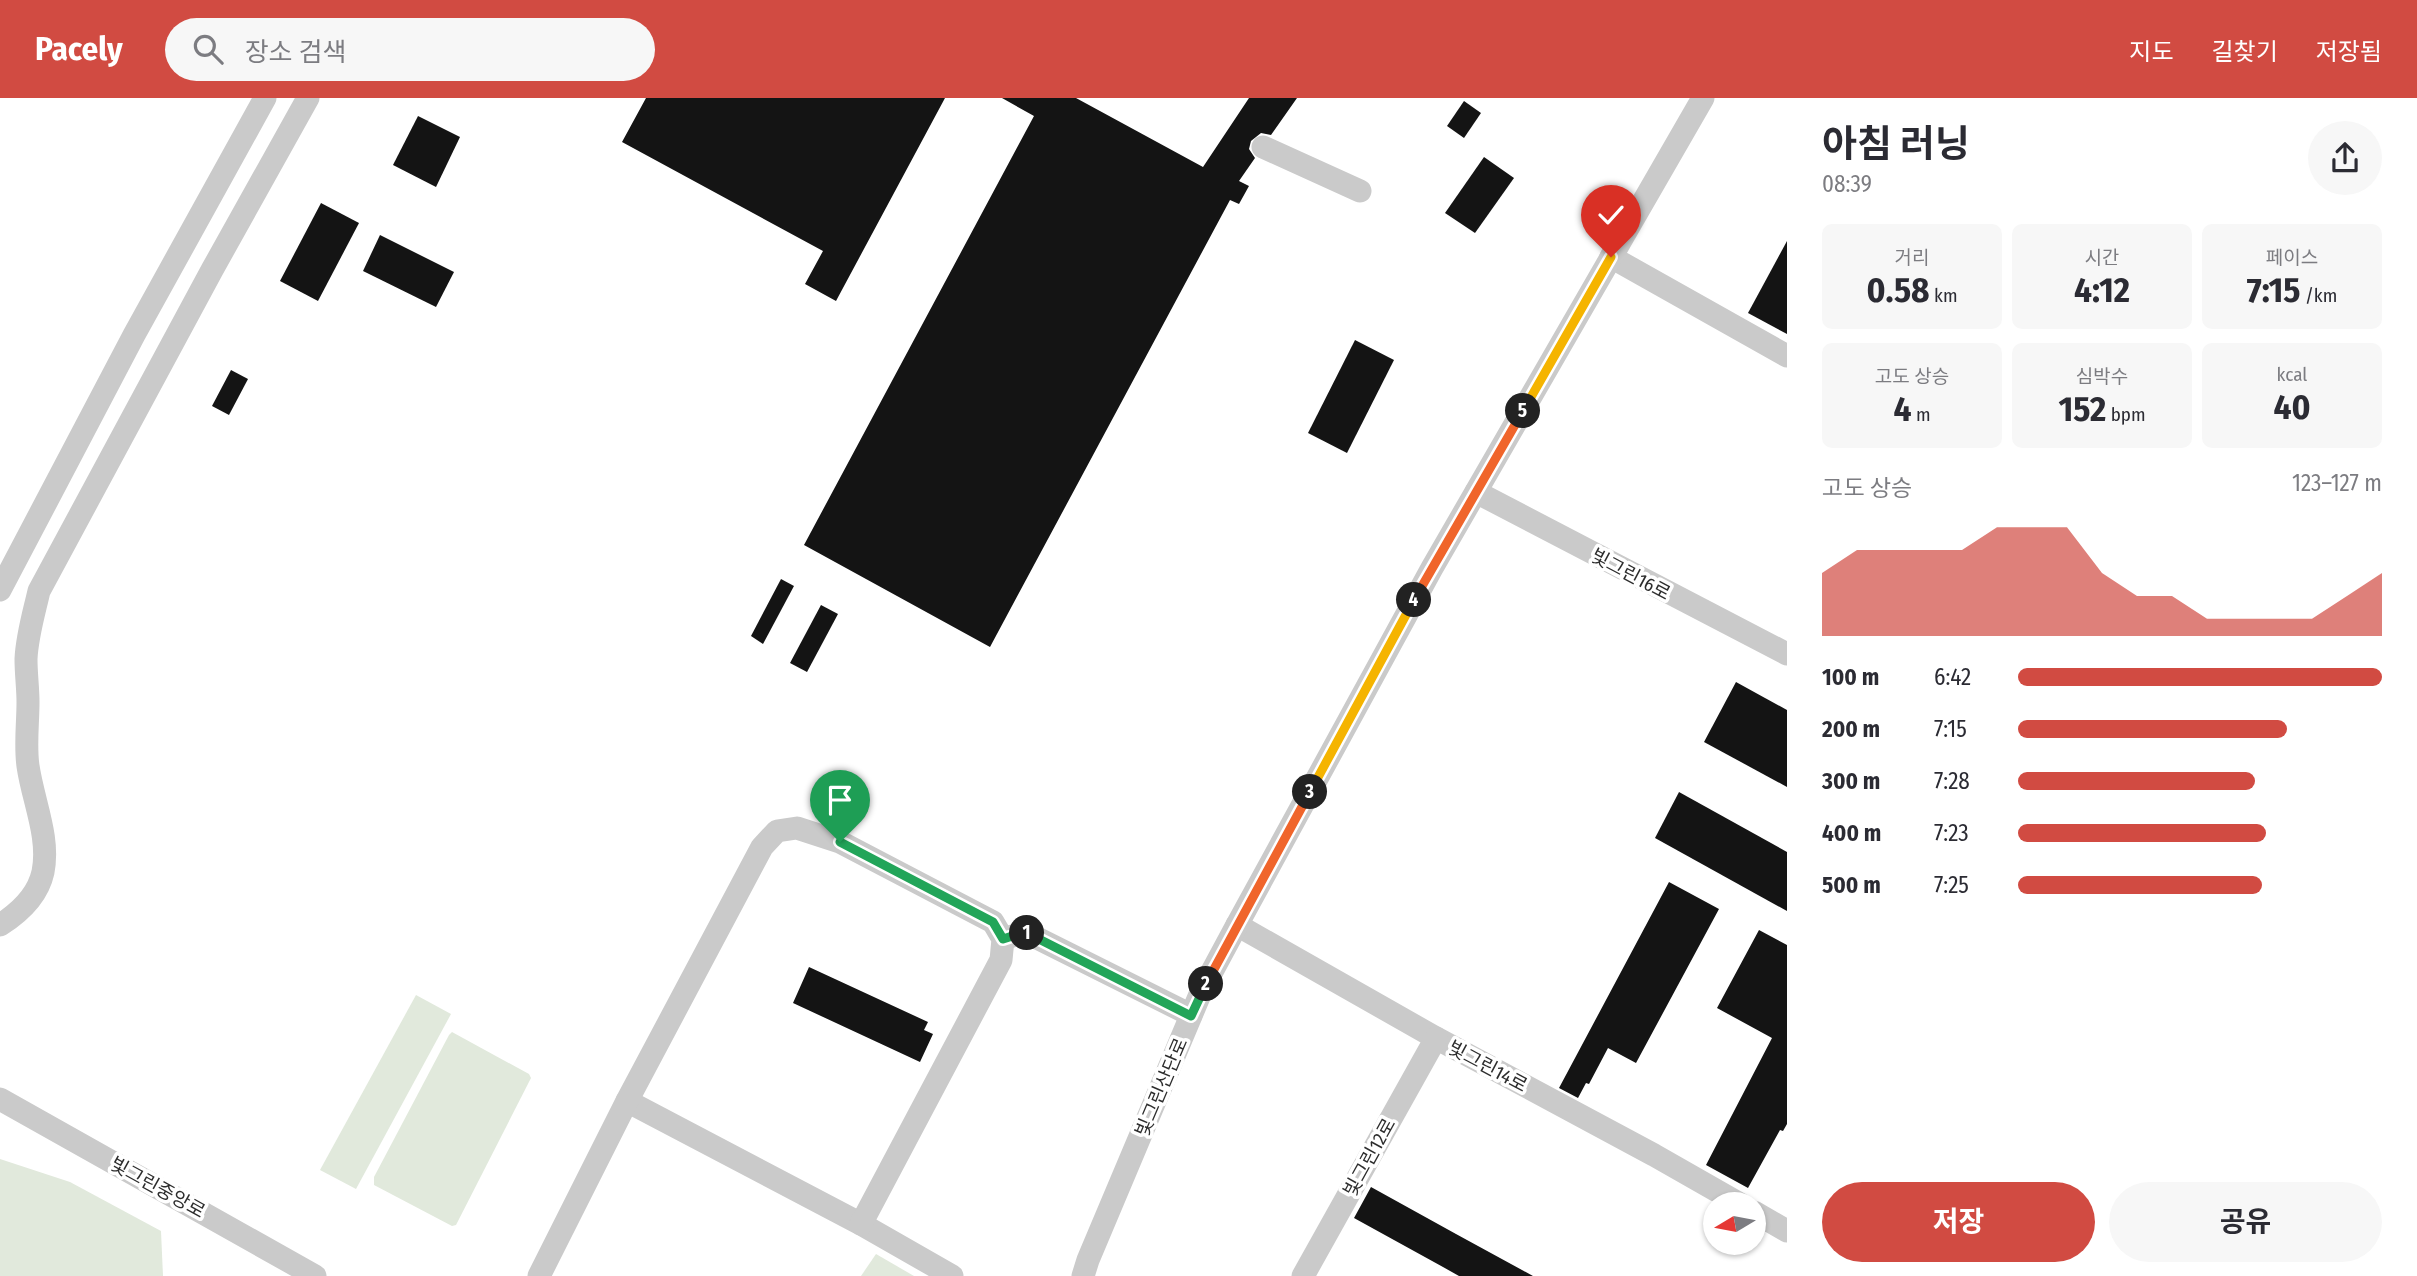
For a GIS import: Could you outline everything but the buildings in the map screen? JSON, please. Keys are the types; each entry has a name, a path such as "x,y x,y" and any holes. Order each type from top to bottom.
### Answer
{"street":[{"path":"0,590 134,335 265,98"},
{"path":"0,925 21,909 30,898 43,872 44,850 28,767 26,733 26,657 30,625 39,591 308,98"},
{"name":"빛그린산단로","path":"1083,1276 1087,1260 1191,1016 1237,925 1476,492 1703,98"},
{"path":"1263,147 1360,191"},
{"path":"1611,257 1787,356"},
{"name":"빛그린16로","path":"1476,492 1787,654"},
{"path":"539,1276 627,1101 762,847 777,831 797,828 840,842 993,922 1003,939 1001,960 861,1224"},
{"name":"빛그린14로","path":"1237,925 1436,1038 1719,1192"},
{"path":"1003,939 1025,932 1191,1016"},
{"name":"빛그린12로","path":"1303,1276 1436,1038"},
{"name":"빛그린중앙로","path":"0,1099 315,1276"},
{"path":"627,1101 861,1224 952,1276"},
{"path":"1766,1219 1787,1231"}],"shaded area":[{"path":"416,995 451,1014 356,1189 320,1170"},
{"path":"452,1032 529,1074 531,1078 456,1225 452,1226 374,1185 374,1177"},
{"path":"0,1159 70,1182 161,1231 163,1276 0,1276"},
{"path":"876,1254 914,1276 861,1276"}],"route":[{"path":"840,842 993,922 1003,939 1025,932 1191,1016 1237,925 1432,568 1611,257"}]}
